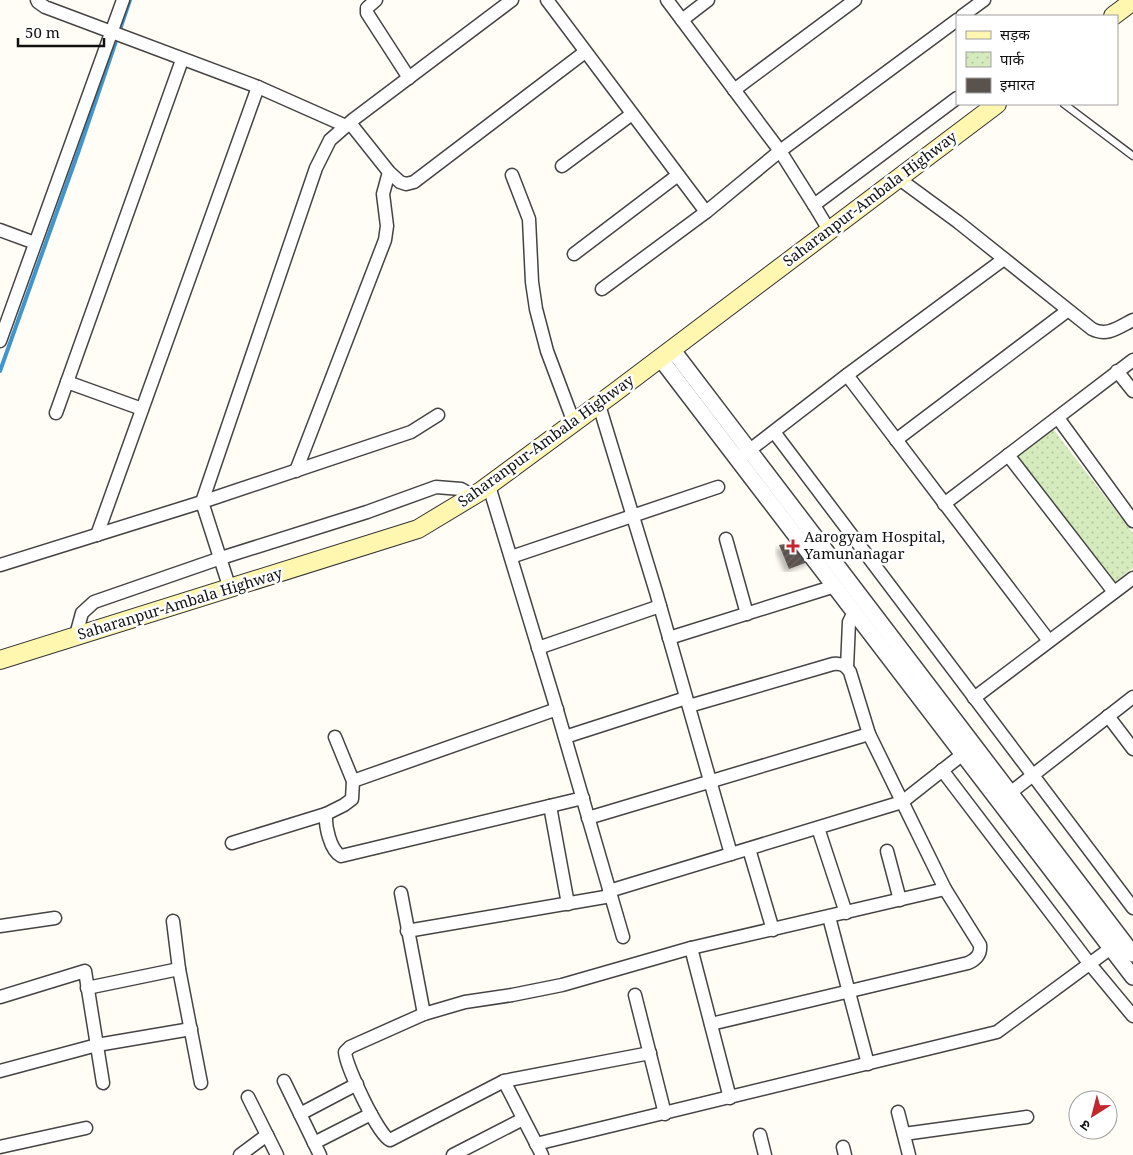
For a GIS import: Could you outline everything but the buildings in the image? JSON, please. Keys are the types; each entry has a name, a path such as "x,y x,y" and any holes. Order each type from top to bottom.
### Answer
{"main road":[{"name":"Saharanpur-Ambala Highway","path":"0,660 418,529 489,486 996,105"}],"street":[{"path":"38,0 45,7 258,87 348,124 389,172 400,182 406,184 414,182 585,52"},
{"path":"0,341 35,243 117,34 123,0"},
{"path":"376,0 367,8 367,12 409,78"},
{"path":"230,589 202,502 316,168 330,140 348,124 512,0"},
{"path":"547,0 706,212"},
{"path":"667,0 780,152 829,230"},
{"path":"682,20 708,0"},
{"path":"734,90 855,0"},
{"path":"963,15 984,0"},
{"path":"602,289 706,212 780,152 956,21"},
{"path":"56,413 182,60"},
{"path":"97,535 258,87"},
{"path":"814,205 956,99"},
{"path":"562,166 632,114"},
{"path":"296,471 385,240 387,226 383,194 389,172"},
{"path":"512,175 529,219 532,282 536,309 547,351 574,423"},
{"path":"574,254 678,175"},
{"path":"898,178 958,222 1067,311 1098,332 1109,332 1133,320"},
{"path":"0,230 35,243"},
{"path":"744,455 847,375 1004,260"},
{"path":"896,440 1067,311"},
{"path":"666,354 1010,793 1133,954"},
{"path":"944,504 1133,360"},
{"path":"1117,371 1133,391"},
{"path":"847,375 1049,641"},
{"path":"67,382 142,409"},
{"path":"599,405 660,606 731,854"},
{"path":"0,565 202,502 411,432 438,415"},
{"path":"1058,418 1133,521"},
{"path":"774,432 1133,908"},
{"path":"744,455 854,612 1133,977"},
{"path":"1008,455 1114,592"},
{"path":"489,486 623,937"},
{"path":"76,635 82,614 94,602 221,558 367,512 436,487 461,489 473,496"},
{"path":"511,557 718,488"},
{"path":"726,539 747,614"},
{"path":"974,698 1133,578"},
{"path":"669,638 835,586"},
{"path":"538,648 660,606"},
{"path":"710,1024 968,963 979,956 981,951 980,945 945,890 869,734 848,668 849,622 854,612"},
{"path":"565,737 833,664 840,663 848,668"},
{"path":"1010,793 1133,697"},
{"path":"353,781 556,709"},
{"path":"1108,716 1133,749"},
{"path":"588,818 869,734"},
{"path":"232,843 326,814 352,799 353,781 335,737"},
{"path":"407,931 568,904 610,893 902,802 963,754"},
{"path":"942,770 1133,1016"},
{"path":"326,814 325,821 332,843 336,854 341,856 583,798"},
{"path":"550,806 568,904"},
{"path":"818,828 846,913"},
{"path":"749,849 773,930"},
{"path":"887,851 900,900"},
{"path":"650,1053 504,1081 390,1140 384,1136 371,1114 345,1056 346,1050 424,1014 465,1002 512,995 562,984 691,948 945,890"},
{"path":"400,892 424,1014"},
{"path":"829,916 868,1064"},
{"path":"0,926 55,918"},
{"path":"173,921 179,969 201,1084"},
{"path":"691,948 730,1098"},
{"path":"504,1081 539,1150 665,1114 997,1032 1111,948"},
{"path":"87,988 179,969"},
{"path":"0,996 85,971 103,1084"},
{"path":"635,995 665,1114"},
{"path":"0,1071 97,1046 191,1029"},
{"path":"284,1081 320,1155"},
{"path":"300,1114 357,1084"},
{"path":"248,1097 277,1155"},
{"path":"898,1112 909,1155"},
{"path":"314,1143 371,1114"},
{"path":"904,1134 1027,1117"},
{"path":"454,1155 523,1119"},
{"path":"0,1147 86,1128"},
{"path":"240,1155 267,1135"},
{"path":"760,1135 765,1155"}],"lane":[{"path":"1065,105 1133,156"}],"green space":[{"path":"1053,429 1133,533 1133,568 1114,583 1017,456"}],"waterway":[{"path":"0,371 130,0"}],"place":[{"name":"Aarogyam Hospital, Yamunanagar","path":"793,546"}]}
